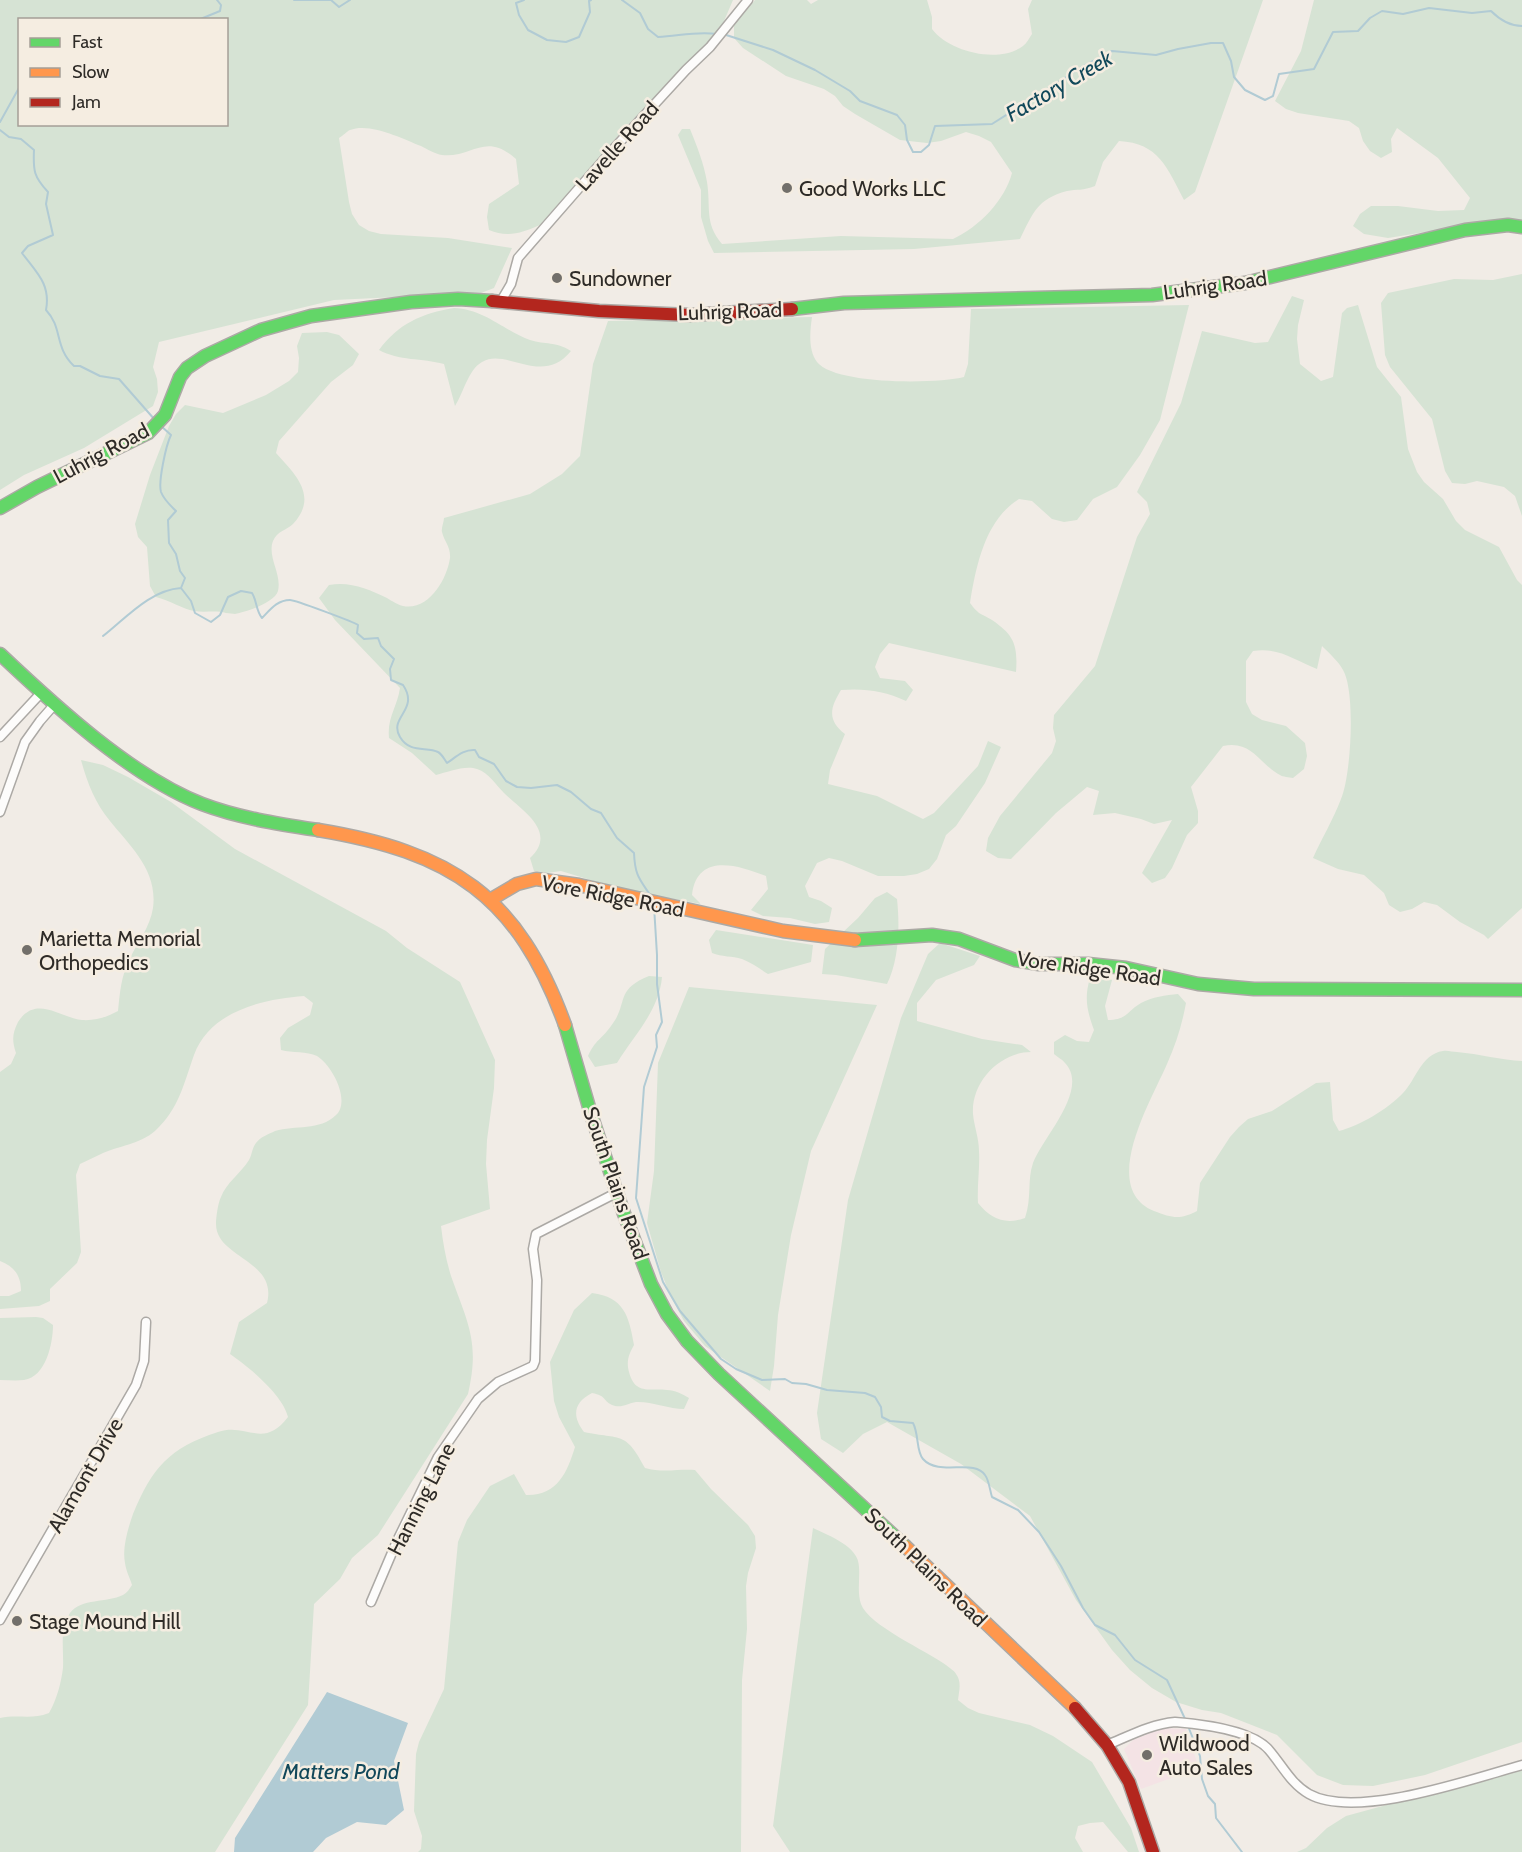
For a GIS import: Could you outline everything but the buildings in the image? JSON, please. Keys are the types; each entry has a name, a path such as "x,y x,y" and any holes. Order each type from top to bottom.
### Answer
{"street":[{"name":"Lavelle Road","path":"501,301 511,284 518,258 607,156 710,47 748,0"},
{"name":"Luhrig Road","path":"0,508 37,487 124,446 154,427 165,416 180,377 187,368 205,356 261,330 311,316 361,308 446,300 501,301 599,311 689,315 766,312 844,303 1152,295 1245,283 1465,230 1508,225 1522,227"},
{"name":"South Plains Road","path":"0,654 54,705 101,742 182,795 199,803 248,818 364,837 428,858 461,876 517,927 536,955 553,992 616,1193 654,1292 672,1323 700,1354 1084,1717 1107,1745 1129,1782 1153,1852"},
{"path":"0,737 41,693"},
{"path":"0,812 25,742 54,705"},
{"name":"Vore Ridge Road","path":"490,900 517,884 536,879 579,885 783,931 862,940 932,935 959,939 1015,960 1039,964 1088,964 1126,968 1198,984 1277,989 1522,990"},
{"name":"Hanning Lane","path":"371,1602 397,1541 438,1457 478,1399 498,1382 533,1366 536,1361 537,1280 533,1249 536,1234 616,1193"},
{"name":"Alamont Drive","path":"0,1620 136,1386 144,1360 146,1322"},
{"path":"1107,1745 1164,1723 1184,1722 1238,1733 1268,1748 1298,1787 1317,1798 1330,1802 1364,1803 1392,1799 1522,1765"}],"shaded area":[{"path":"1163,1728 1186,1729 1199,1768 1141,1789 1124,1749 1133,1740"}],"green space":[{"path":"0,0 733,0 721,28 623,130 540,225 527,230 514,234 502,234 489,230 487,217 489,204 519,184 516,159 505,151 487,146 453,155 442,155 396,136 367,128 350,130 339,138 349,202 352,214 359,225 381,234 448,238 512,248 494,288 481,293 334,300 159,342 153,367 158,392 153,406 84,448 24,475 0,490"},
{"path":"755,0 807,0 811,4 818,0 927,0 932,17 932,29 940,37 962,49 988,55 1013,51 1026,43 1032,34 1028,9 1032,0 1263,0 1195,192 1184,200 1167,168 1153,152 1133,143 1119,141 1103,162 1095,186 1067,191 1049,198 1037,208 1020,239 914,249 714,253 701,217 701,190 678,135 682,129 690,129 700,155 707,182 710,222 722,244 841,236 953,239 963,234 990,212 1009,183 1012,173 991,142 979,136 966,132 941,141 927,143 900,140 843,106 835,96 824,89 786,76 743,48 734,38 734,25"},
{"path":"1314,0 1522,0 1522,222 1507,219 1388,238 1364,234 1353,226 1360,214 1371,206 1398,206 1438,211 1464,210 1470,198 1438,158 1397,128 1391,139 1392,152 1381,158 1370,151 1363,141 1359,128 1349,121 1298,113 1286,109 1275,101 1301,51"},
{"path":"1522,274 1522,516 1515,496 1504,487 1477,481 1465,484 1452,483 1445,471 1432,419 1390,367 1385,355 1381,303 1388,293 1454,279 1493,280"},
{"path":"1292,296 1304,300 1297,339 1300,364 1321,381 1333,377 1342,313 1347,308 1358,305 1377,367 1401,397 1408,449 1417,472 1424,482 1443,499 1456,521 1465,530 1499,547 1522,585 1522,908 1488,939 1437,905 1424,902 1412,909 1400,912 1389,905 1384,893 1364,875 1338,869 1313,858 1341,799 1347,772 1351,734 1350,696 1347,681 1339,664 1322,646 1317,669 1271,651 1253,651 1246,661 1246,702 1252,714 1262,720 1286,726 1305,743 1307,756 1304,769 1293,778 1283,776 1272,770 1248,749 1233,745 1223,746 1191,787 1198,811 1198,823 1187,835 1165,878 1152,883 1142,873 1172,820 1154,824 1115,813 1093,815 1099,791 1087,787 1056,813 1011,859 998,858 986,851 988,838 1000,816 1052,753 1056,741 1053,728 1054,715 1095,666 1137,537 1150,514 1147,502 1137,492 1181,403 1202,331 1255,343 1268,342"},
{"path":"1189,305 1160,420 1140,455 1117,487 1093,499 1077,520 1064,522 1052,519 1032,501 1019,499 1007,508 990,531 979,559 970,603 978,612 999,625 1010,636 1015,648 1016,672 889,643 880,654 875,667 880,678 905,681 913,690 906,701 874,691 841,690 834,702 832,714 835,724 845,734 830,770 828,784 877,796 923,819 934,813 978,766 988,741 1001,747 985,783 956,826 946,835 937,859 929,869 904,876 878,876 829,858 817,863 805,886 809,897 832,908 829,922 815,924 790,918 763,916 751,910 768,889 766,876 732,866 710,867 702,872 695,881 692,895 701,904 620,889 561,871 547,873 534,871 530,858 538,848 540,839 535,822 489,776 477,769 467,768 436,775 412,753 389,738 389,724 400,688 335,620 319,598 329,585 344,584 366,589 403,606 421,604 429,599 441,584 448,566 449,551 442,530 444,518 530,494 562,474 580,456 593,364 608,321 812,317 810,334 812,352 817,362 827,370 864,379 932,381 964,377 968,364 971,309"},
{"path":"454,308 475,312 530,340 555,344 571,351 560,361 548,366 536,366 502,359 482,362 473,370 455,406 444,364 403,358 379,350 394,333 412,321 431,313"},
{"path":"327,332 339,335 359,354 353,365 331,382 279,441 276,453 297,477 304,495 304,504 301,514 293,524 273,541 272,553 279,585 276,595 260,606 235,614 194,611 156,597 150,586 147,547 138,537 135,524 150,475 176,414 185,405 223,413 266,395 289,381 298,372 297,346 302,333"},
{"path":"81,760 103,765 171,802 235,849 386,931 407,948 460,982 495,1060 486,1164 490,1209 441,1226 449,1270 470,1333 473,1360 468,1394 378,1535 352,1558 340,1579 314,1604 308,1705 215,1852 0,1852 0,1718 49,1713 61,1679 63,1632 70,1613 81,1605 123,1595 132,1585 124,1557 127,1532 147,1484 164,1462 201,1438 228,1430 263,1434 279,1427 288,1417 280,1400 272,1391 230,1354 239,1322 267,1303 268,1289 264,1277 256,1268 226,1245 219,1235 216,1224 217,1210 223,1192 249,1160 258,1141 275,1131 315,1126 330,1120 340,1109 341,1093 334,1075 317,1056 281,1050 280,1038 288,1028 310,1015 313,1003 304,996 255,1004 225,1018 202,1040 194,1055 184,1086 163,1123 143,1139 80,1164 76,1175 81,1252 77,1263 50,1289 50,1301 39,1306 0,1309 0,1296 9,1296 21,1291 16,1273 10,1266 0,1261 0,1072 11,1064 16,1053 13,1038 16,1026 25,1014 32,1010 48,1010 82,1020 101,1018 118,1011 125,971 147,928 153,908 151,882 147,871 134,850 100,807"},
{"path":"887,892 897,899 898,943 887,984 822,974 825,949 858,918 875,898"},
{"path":"716,930 813,945 811,962 768,974 742,959 712,953 709,940"},
{"path":"940,943 980,956 974,965 936,980 917,1003 917,1021 982,1039 1022,1045 1031,1052 1020,1053 999,1063 983,1080 974,1102 973,1114 979,1151 978,1203 993,1217 1005,1221 1025,1218 1033,1163 1062,1113 1072,1086 1071,1074 1064,1062 1054,1054 1054,1042 1065,1035 1077,1041 1089,1042 1094,1030 1087,1004 1088,985 1090,978 1102,974 1112,980 1105,1006 1108,1020 1123,1017 1141,1003 1159,997 1178,994 1186,1003 1176,1042 1134,1142 1130,1164 1130,1183 1138,1200 1154,1211 1171,1216 1181,1217 1197,1211 1200,1183 1239,1127 1248,1119 1272,1111 1316,1083 1330,1082 1333,1120 1339,1131 1364,1121 1397,1099 1408,1088 1424,1062 1435,1053 1448,1051 1522,1061 1522,1742 1425,1775 1373,1786 1343,1785 1317,1775 1277,1735 1221,1713 1176,1702 1152,1688 1130,1670 1112,1650 1076,1600 1030,1516 961,1464 887,1422 863,1434 843,1453 821,1439 817,1413 848,1200 901,1018 928,954"},
{"path":"649,976 662,977 651,1012 617,1063 595,1067 588,1056 616,1018 626,992 638,981"},
{"path":"689,987 877,1005 811,1151 791,1235 778,1315 770,1391 705,1346 684,1321 661,1272 647,1223 654,1171 658,1063"},
{"path":"592,1293 611,1299 618,1304 627,1317 634,1345 628,1368 635,1384 643,1389 673,1391 689,1398 684,1409 641,1402 618,1406 592,1393 581,1401 576,1410 578,1421 584,1432 614,1437 627,1442 645,1468 664,1471 695,1470 748,1525 755,1536 756,1548 746,1586 747,1629 742,1680 741,1852 418,1852 421,1849 422,1836 414,1811 416,1754 419,1742 444,1689 458,1542 467,1520 490,1486 514,1474 526,1495 537,1494 553,1487 564,1474 575,1447 559,1417 554,1401 550,1362 574,1310"},
{"path":"0,1318 43,1318 53,1325 50,1350 43,1366 32,1378 0,1380"},
{"path":"813,1528 835,1538 854,1553 859,1567 860,1600 866,1612 886,1629 937,1659 955,1673 960,1683 958,1700 979,1713 1030,1725 1053,1736 1092,1762 1131,1828 1139,1852 1128,1852 1103,1822 1078,1826 1075,1838 1083,1852 790,1852 773,1826"},
{"path":"1522,1768 1522,1852 1297,1852 1306,1848 1327,1828 1346,1816"}],"water":[{"name":"Matters Pond","path":"327,1692 408,1723 394,1761 404,1810 386,1825 357,1822 326,1838 313,1852 234,1852 235,1838"}],"waterway":[{"path":"203,18 220,11 221,5 217,0"},
{"name":"Factory Creek","path":"294,0 331,0 339,7 350,0"},
{"name":"Factory Creek","path":"524,0 516,3 519,15 528,30 547,40 566,42 579,37 590,12 589,1 591,0"},
{"name":"Factory Creek","path":"622,0 640,13 648,29 658,37 695,33 717,34"},
{"name":"Factory Creek","path":"723,34 773,50 815,70 850,91 860,101 897,115 905,125 907,140 913,152 921,152 929,145 935,126 992,124 1082,67 1112,51 1156,55 1211,43 1223,43 1231,61 1234,77 1245,90 1265,100 1273,96 1279,74 1314,69 1333,32 1358,31 1370,18 1382,11 1403,14 1429,8 1472,13 1491,11 1505,22 1522,26"},
{"path":"0,122 18,90"},
{"path":"0,130 9,137 21,139 34,150 35,173 48,192 46,204 53,235 28,246 22,253 44,286 46,310 55,324 64,352 74,366 80,366 100,376 119,379 155,420"},
{"path":"161,426 171,435 163,464 160,487 164,498 176,511 168,520 169,543 185,578 181,588 191,601 195,613 211,622 220,615 228,597 241,591 252,593 262,618 278,604 290,600 358,625 357,633 364,639 378,638 381,646 394,659 390,669 391,680 403,685 408,701 397,730 404,742 414,748 434,750 442,755 447,763 464,752 475,750 479,757 494,764 506,781 517,787 557,785 571,792 591,809 601,813 617,838 634,853 637,873 652,898"},
{"path":"103,636 149,599 181,588"},
{"path":"654,906 657,984 662,1022 656,1035 657,1047 644,1087 636,1198 663,1282 680,1311 721,1359 736,1369 762,1380 785,1379 792,1383 827,1390 865,1393 875,1397 881,1407 882,1417 890,1421 913,1423 921,1456 930,1464 938,1467 965,1467 980,1470 986,1477 992,1497 1018,1510 1039,1532 1095,1625 1115,1635 1135,1660 1167,1680 1186,1721"},
{"path":"1188,1726 1200,1756 1202,1779 1208,1796 1215,1804 1216,1818 1242,1852"}],"traffic: fast":[{"path":"792,309 844,303 1152,295 1245,283 1465,230 1508,225 1522,227"},
{"path":"0,508 37,487 148,433 165,415 180,377 187,368 205,356 261,330 311,316 411,302 458,299 492,301"},
{"path":"0,654 95,738 175,792 202,804 245,817 318,830"},
{"path":"855,940 932,935 959,939 1015,960 1039,964 1088,964 1126,968 1198,984 1254,989 1522,990"},
{"path":"565,1025 623,1211 651,1284 667,1314 687,1341 719,1374 905,1546"}],"traffic: slow":[{"path":"318,830 365,839 406,851 442,867 474,887 501,912 525,943 546,980 565,1025"},
{"path":"490,900 517,884 536,879 579,885 783,931 855,940"},
{"path":"905,1546 1075,1708"}],"traffic: jam":[{"path":"492,301 599,311 689,315 792,309"},
{"path":"1075,1708 1107,1745 1129,1782 1153,1852"}],"place":[{"name":"Good Works LLC","path":"787,188"},
{"name":"Sundowner","path":"557,278"},
{"name":"Marietta Memorial Orthopedics","path":"27,950"},
{"name":"Stage Mound Hill","path":"17,1621"},
{"name":"Wildwood Auto Sales","path":"1147,1755"}]}
